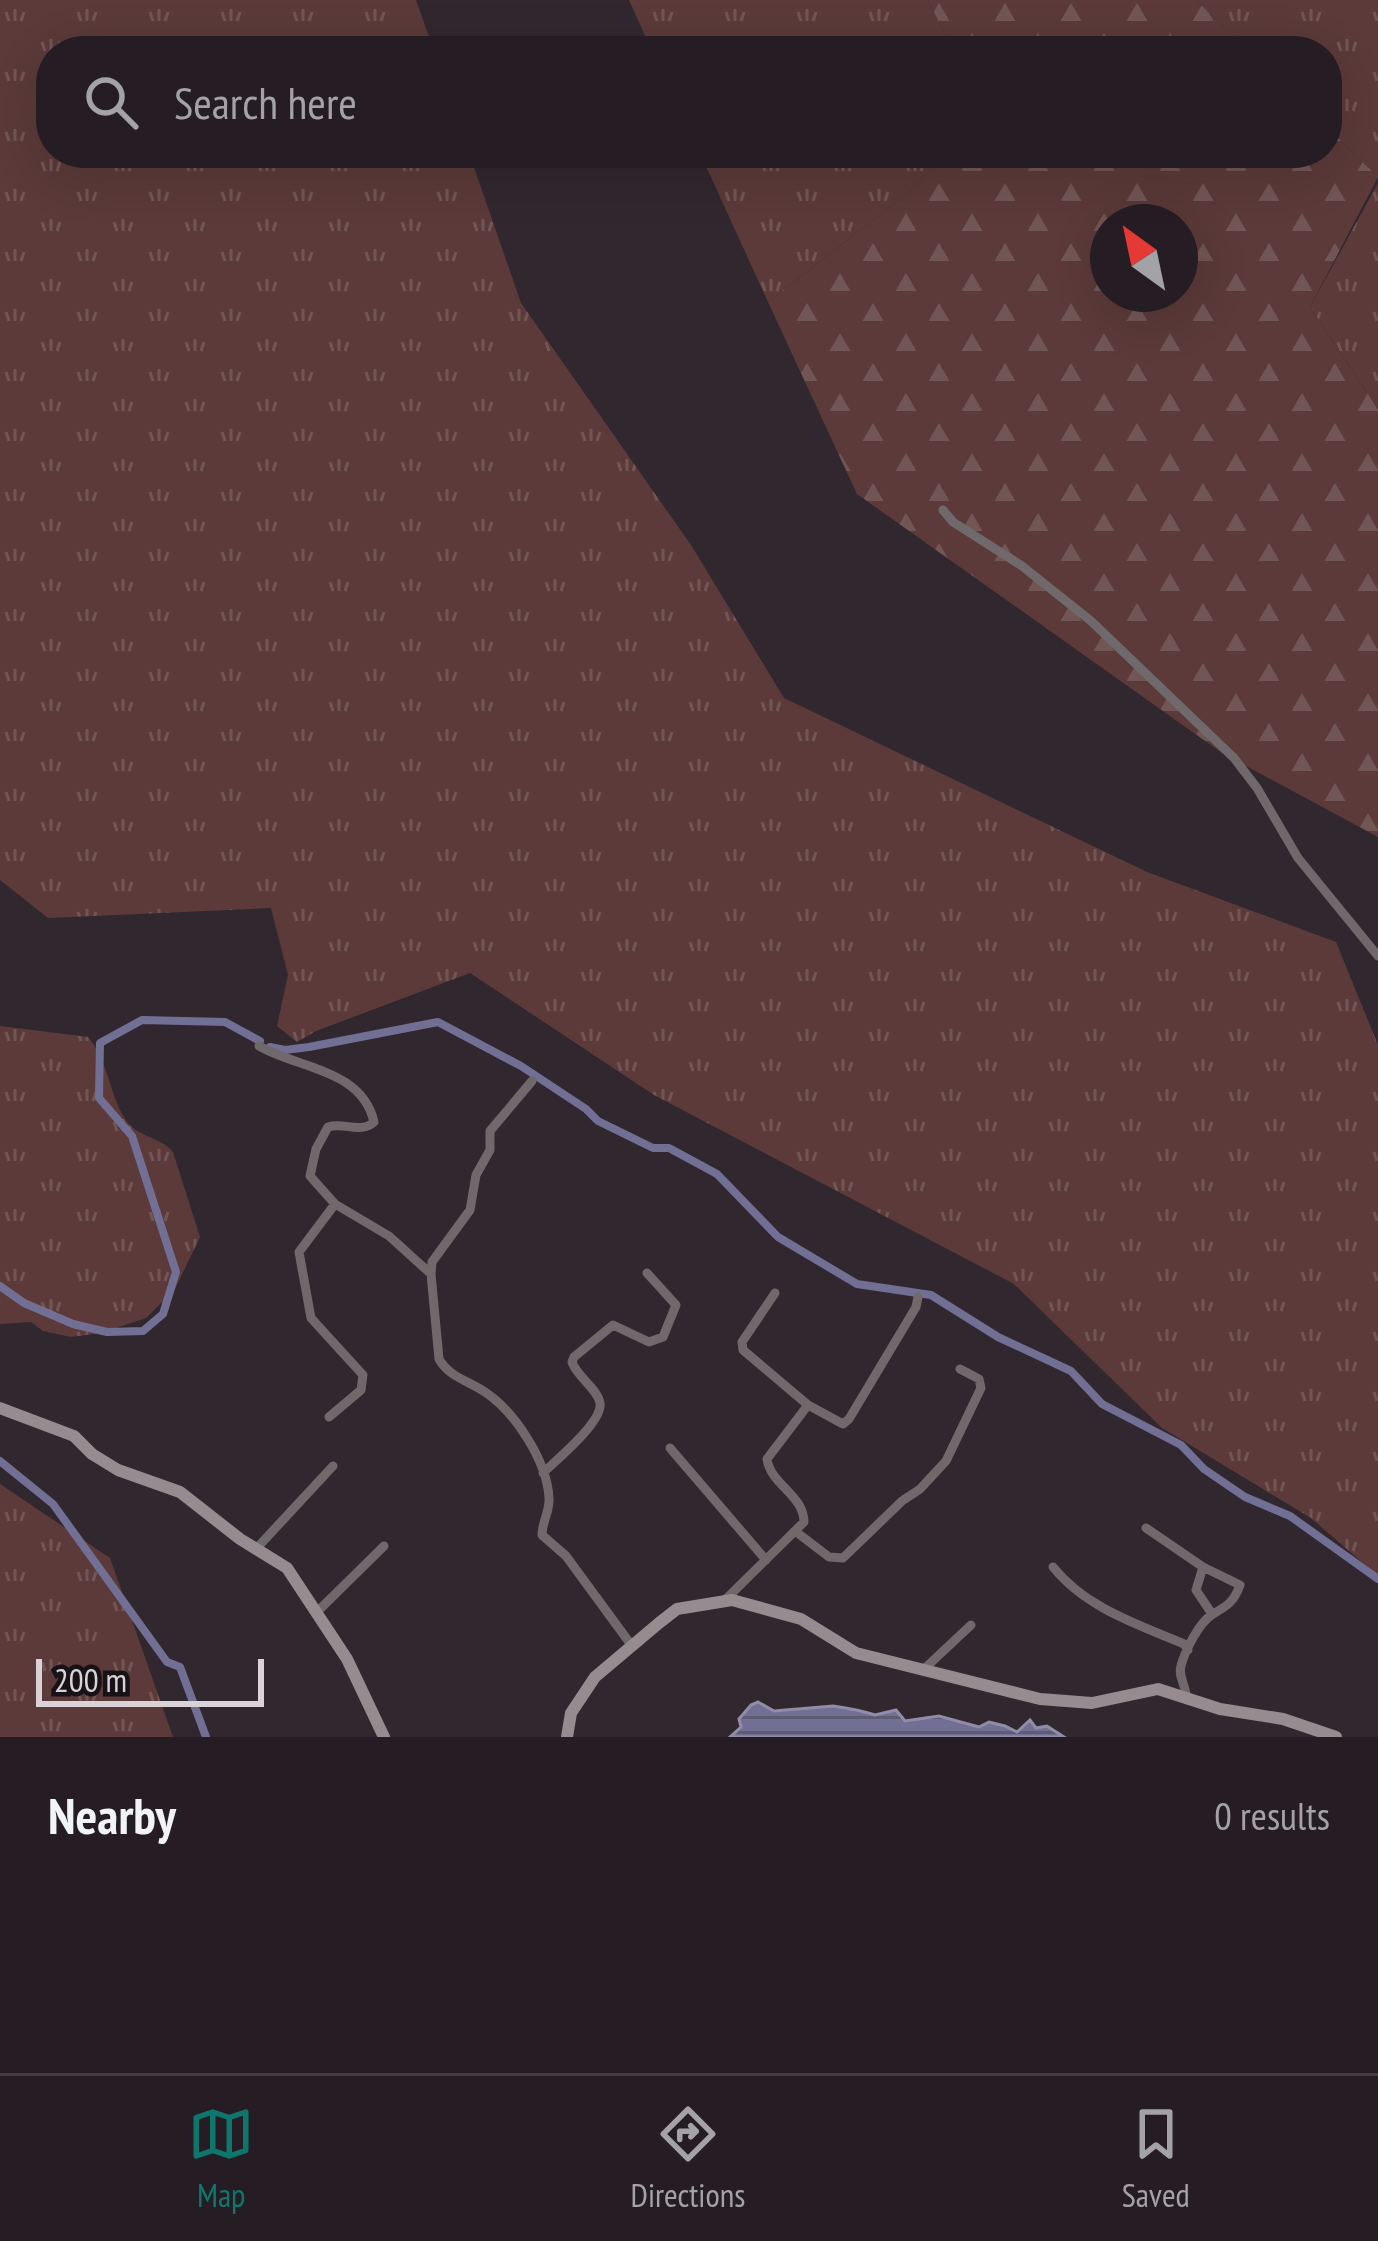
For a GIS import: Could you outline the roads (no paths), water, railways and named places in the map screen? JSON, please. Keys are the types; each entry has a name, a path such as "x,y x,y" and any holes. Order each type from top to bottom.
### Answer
{"street":[{"path":"943,510 1090,621 1234,758 1298,858 1378,956"},
{"path":"259,1046 278,1057 318,1068 362,1092 374,1122 361,1129 328,1127 316,1149 310,1176 335,1204 389,1236 431,1274"},
{"path":"532,1081 490,1131 490,1150 476,1175 470,1210 432,1262 439,1359 444,1368 499,1404 529,1442 549,1496 542,1535 566,1556 632,1646"},
{"path":"329,1418 361,1390 363,1375 311,1318 299,1252 335,1204"},
{"path":"543,1473 600,1409 597,1396 576,1374 574,1357 613,1325 649,1342 663,1337 676,1305 647,1273"},
{"path":"775,1293 742,1342 743,1350 808,1405 843,1424 918,1297"},
{"path":"796,1531 829,1557 843,1558 902,1501 920,1490 951,1452 981,1388 979,1379 959,1369"},
{"path":"724,1601 804,1522 804,1509 766,1464 808,1405"},
{"path":"0,1408 74,1436 92,1454 118,1469 180,1492 287,1568 347,1659 383,1737"},
{"path":"670,1448 766,1560"},
{"path":"256,1549 333,1466"},
{"path":"1146,1528 1203,1568 1240,1586 1223,1611 1212,1614 1188,1650 1179,1673 1186,1695"},
{"path":"318,1611 384,1546"},
{"path":"1053,1568 1093,1603 1184,1644 1188,1650"},
{"path":"1203,1568 1196,1589 1212,1614"},
{"path":"567,1737 571,1713 582,1694 632,1646 677,1609 724,1601 754,1604 801,1619 856,1653 1067,1703 1092,1703 1158,1689 1336,1737"},
{"path":"923,1670 971,1624"}],"waterway":[{"path":"0,1286 24,1303 73,1324 107,1332 143,1331 163,1314 176,1272 132,1136 99,1098 100,1043 142,1020 225,1022 260,1041"},
{"path":"270,1047 309,1047 438,1022 521,1066 598,1121 653,1148 669,1148 717,1174 778,1237 857,1284 931,1295 998,1337 1071,1371 1102,1404 1181,1445 1204,1469 1245,1497 1290,1516 1378,1579"},
{"path":"0,1461 53,1504 167,1662 180,1667 206,1737"}]}
